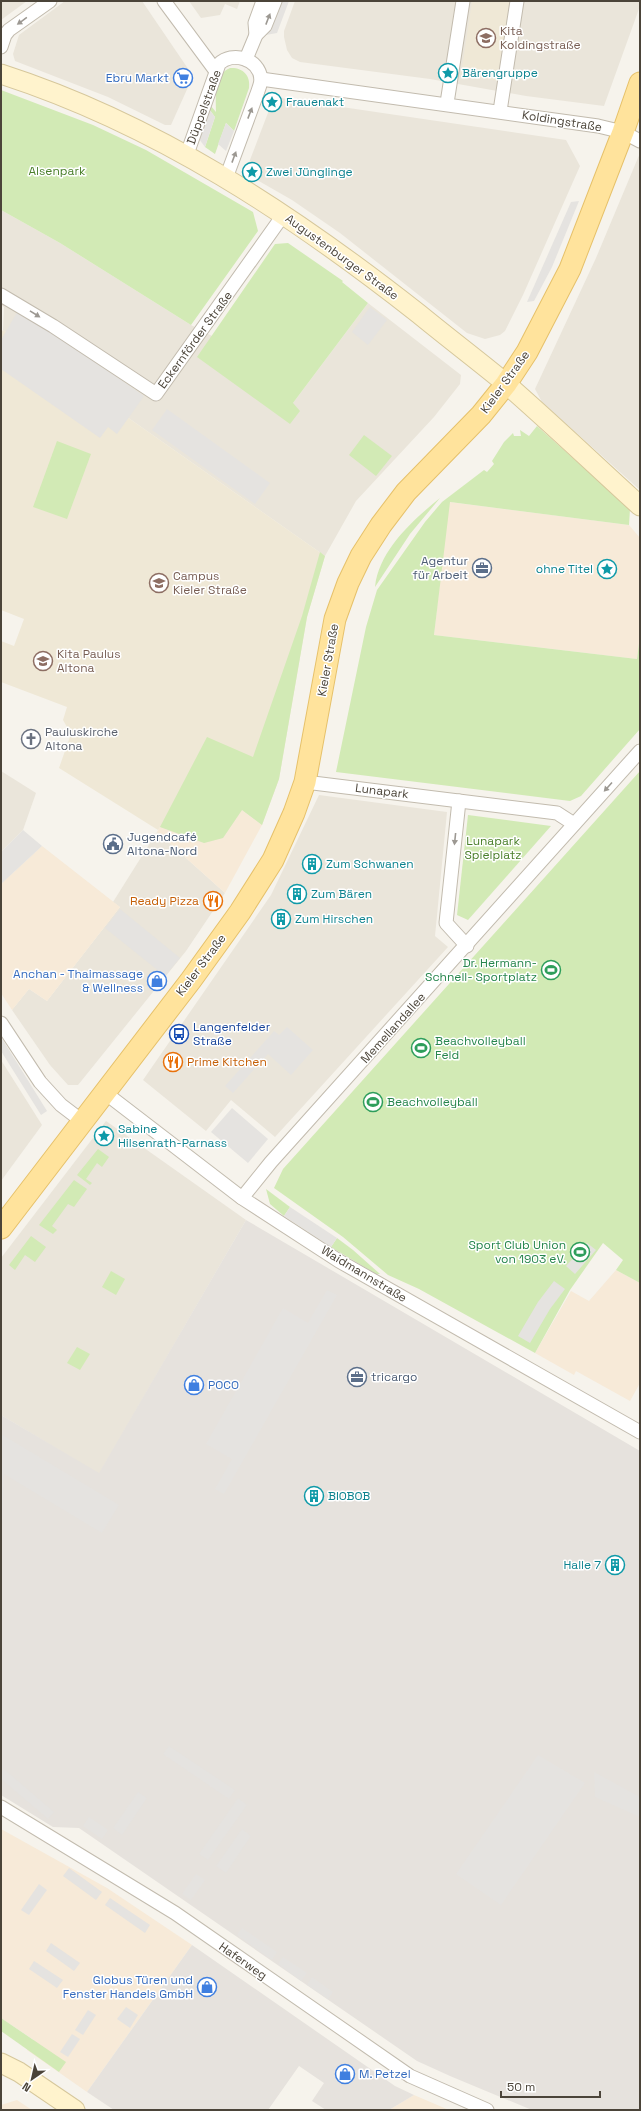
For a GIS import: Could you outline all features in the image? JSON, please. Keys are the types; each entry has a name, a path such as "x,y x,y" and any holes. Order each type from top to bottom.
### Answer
{"main road":[{"name":"Kieler Straße","path":"4,1217 82,1121 191,980 257,887 284,837 305,782 335,619 348,583 361,556 381,525 406,492 477,420 506,384 539,331 570,269 632,136 640,83"}],"street":[{"path":"1,47 5,35 9,30 50,1"},
{"path":"164,1 215,70"},
{"path":"256,34 255,23 263,1"},
{"path":"226,178 261,79 259,72 253,63 246,59 256,34 265,26 275,1"},
{"path":"447,103 462,1"},
{"path":"500,112 517,1"},
{"name":"Düppelstraße","path":"187,154 215,70 223,60 229,58 246,59"},
{"name":"Augustenburger Straße","path":"1,74 100,113 187,154 284,214 348,259 506,384 640,506"},
{"name":"Koldingstraße","path":"261,79 447,103 598,126 632,136"},
{"name":"Eckernförder Straße","path":"1,295 53,326 156,394 284,214"},
{"name":"Memellandallee","path":"242,1198 271,1162 467,946 640,751"},
{"name":"Lunapark","path":"305,782 557,813 574,824"},
{"path":"459,801 446,923 467,946"},
{"path":"1,1023 40,1082 61,1105 82,1121"},
{"name":"Waidmannstraße","path":"104,1092 242,1198 360,1274 640,1432"},
{"name":"Haferweg","path":"1,1807 175,1913 410,2076 487,2110"},
{"path":"1,2054 10,2069"},
{"path":"1,2063 75,2110"}],"shaded area":[{"path":"1,1 27,1 1,20"},
{"path":"65,1 142,1 193,76 171,125 165,125 108,97 15,61 13,54 19,35"},
{"path":"189,1 240,1 237,9 225,4 220,15 201,18"},
{"path":"279,1 289,1 277,33 266,35"},
{"path":"295,1 640,1 640,6 604,106 526,96 430,79 300,62 292,58 287,50 284,37 284,31"},
{"name":"Kita Koldingstraße","path":"472,1 511,1 499,81 461,75"},
{"path":"274,97 566,140 580,166 523,295 505,331 500,335 485,339 467,333 340,233 292,200 245,173"},
{"path":"209,109 215,117 205,147 199,139"},
{"path":"226,123 234,131 226,151 218,144"},
{"path":"640,153 640,490 542,402 535,389 596,258"},
{"path":"579,201 552,267 534,301 527,302 571,202"},
{"path":"1,210 60,243 191,325 212,336 293,403 368,303 461,375 460,384 434,417 356,501 325,556 3,330 4,307 1,305"},
{"path":"370,307 387,320 368,345 352,332"},
{"path":"19,309 144,396 117,434 108,427 100,438 1,369 1,340"},
{"name":"Campus Kieler Straße","path":"3,330 325,556 307,617 279,779 262,825 242,810 223,838 204,843 160,827 158,830 59,768 71,734 63,720 67,707 1,682 1,641 14,646 24,619 1,610 1,333"},
{"path":"167,409 270,483 255,504 152,430"},
{"path":"449,502 629,525 640,538 640,636 637,659 434,635"},
{"path":"1,771 36,793 23,830 1,852"},
{"path":"319,795 447,812 435,936 448,947 275,1137 231,1100 206,1131 143,1080 271,895"},
{"path":"242,810 262,825 225,893 157,832 160,827 204,843"},
{"path":"23,830 42,846 1,884 1,852"},
{"path":"157,832 225,893 186,951 78,1085 68,1085 50,1065 12,1010 29,989 47,1001 120,907 113,902"},
{"path":"42,846 120,907 47,1001 29,989 12,1010 1,993 1,884"},
{"path":"120,909 180,958 165,976 105,928"},
{"path":"287,1027 313,1050 291,1075 268,1054 233,1093 225,1086 274,1031 279,1035"},
{"path":"1,1037 47,1111 41,1115 1,1051"},
{"path":"1,1060 42,1125 1,1181"},
{"path":"232,1108 268,1139 248,1163 211,1132"},
{"path":"106,1121 246,1220 99,1474 1,1415 1,1258"},
{"path":"290,1207 337,1238 331,1247 284,1216"},
{"path":"246,1220 640,1451 640,2110 532,2110 417,2061 79,1828 53,1827 1,1795 1,1415 99,1473"},
{"path":"587,1243 596,1250 575,1274 566,1266"},
{"path":"616,1270 640,1283 640,1383 630,1401 576,1371 574,1375 535,1353 571,1291 589,1301"},
{"path":"554,1281 565,1289 550,1309 530,1343 518,1336 538,1302"},
{"path":"327,1290 337,1295 224,1494 215,1489 232,1459 206,1444 283,1308 308,1323"},
{"path":"1,1434 119,1505 102,1533 4,1474 1,1550"},
{"path":"169,1746 235,1790 229,1799 163,1754"},
{"path":"538,1755 585,1783 501,1905 456,1874"},
{"path":"4,1769 54,1812 48,1819 1,1779 1,1772"},
{"path":"594,1772 640,1797 640,1817 595,1797"},
{"path":"138,1792 147,1798 122,1835 113,1828"},
{"path":"238,1798 247,1805 208,1860 199,1854"},
{"path":"89,1817 108,1830 102,1839 83,1826"},
{"path":"1,1829 107,1888 192,1945 87,2092 27,2050 34,2040 1,2018"},
{"path":"242,1829 251,1836 226,1873 216,1866"},
{"path":"69,1868 102,1892 96,1900 63,1876"},
{"path":"196,1874 205,1880 191,1900 182,1894"},
{"path":"39,1884 47,1890 29,1915 21,1910"},
{"path":"110,1898 150,1925 145,1933 105,1905"},
{"path":"242,1928 277,1952 272,1960 237,1935"},
{"path":"51,1943 80,1963 74,1971 46,1951"},
{"name":"Globus Türen und Fenster Handels GmbH","path":"192,1945 395,2086 414,2095 389,2110 326,2110 312,2101 324,2083 299,2066 268,2110 114,2110 87,2092"},
{"path":"283,1957 307,1973 301,1981 278,1964"},
{"path":"34,1961 63,1980 57,1988 29,1969"},
{"path":"312,1977 333,1992 328,1999 307,1985"},
{"path":"126,2007 138,2015 130,2028 117,2019"},
{"path":"88,2010 96,2015 83,2035 75,2030"},
{"path":"72,2034 80,2039 68,2057 60,2052"},
{"path":"414,2095 449,2110 389,2110"},
{"path":"17,2100 32,2110 1,2110 1,2105"}],"green space":[{"path":"230,68 242,70 245,73 249,79 249,88 234,131 226,123 215,154 205,147 215,117 209,109 210,105 216,112 216,93 218,81 225,71"},
{"name":"Alsenpark","path":"1,90 93,125 146,150 253,212 258,231 191,325 60,243 1,210"},
{"path":"288,243 343,281 342,282 368,303 293,403 300,411 290,424 197,357 275,244"},
{"path":"537,426 630,509 629,525 450,502 434,635 637,659 640,636 640,729 581,796 570,801 336,772 366,627 377,590 425,522 442,502 484,470 487,472 494,464 492,461 504,442 513,433 514,436 521,436 520,430 529,436"},
{"path":"364,435 392,456 376,476 349,455"},
{"path":"57,441 91,454 67,519 33,507"},
{"path":"440,498 410,534 375,587 378,573 390,548 419,516"},
{"path":"320,552 325,556 307,617 279,779 262,825 242,810 223,838 204,843 160,827 207,737 253,757 302,616"},
{"name":"Dr. Hermann- Schnell- Sportplatz","path":"640,771 640,1283 616,1270 623,1260 603,1243 570,1290 535,1353 419,1289 388,1275 343,1237 274,1188 283,1169"},
{"name":"Lunapark Spielplatz","path":"468,815 551,826 468,920 457,915"},
{"path":"98,1149 109,1157 102,1167 97,1163 86,1179 92,1183 90,1185 77,1175"},
{"path":"74,1180 87,1189 74,1207 68,1204 52,1226 57,1230 53,1234 39,1225"},
{"path":"266,1189 290,1207 284,1216 270,1204"},
{"path":"31,1236 46,1247 35,1262 25,1255 15,1270 9,1265"},
{"path":"337,1238 380,1274 376,1274 331,1247"},
{"path":"111,1271 125,1279 116,1295 102,1287"},
{"path":"77,1347 90,1354 80,1370 67,1363"},
{"path":"1,2018 66,2062 59,2072 1,2031"}],"place":[{"name":"Kita Koldingstraße","path":"486,38"},
{"name":"Bärengruppe","path":"448,73"},
{"name":"Ebru Markt","path":"183,78"},
{"name":"Frauenakt","path":"272,102"},
{"name":"Zwei Jünglinge","path":"252,172"},
{"name":"Agentur für Arbeit","path":"482,568"},
{"name":"ohne Titel","path":"607,569"},
{"name":"Campus Kieler Straße","path":"159,583"},
{"name":"Kita Paulus Altona","path":"43,661"},
{"name":"Pauluskirche Altona","path":"31,739"},
{"name":"Jugendcafé Altona-Nord","path":"113,844"},
{"name":"Zum Schwanen","path":"312,864"},
{"name":"Zum Bären","path":"297,894"},
{"name":"Ready Pizza","path":"213,901"},
{"name":"Zum Hirschen","path":"281,919"},
{"name":"Dr. Hermann- Schnell- Sportplatz","path":"551,970"},
{"name":"Anchan - Thaimassage & Wellness","path":"157,981"},
{"name":"Langenfelder Straße","path":"179,1034"},
{"name":"Beachvolleyball Feld","path":"421,1048"},
{"name":"Prime Kitchen","path":"173,1062"},
{"name":"Beachvolleyball","path":"373,1102"},
{"name":"Sabine Hilsenrath-Parnass","path":"104,1136"},
{"name":"Sport Club Union von 1903 eV.","path":"580,1252"},
{"name":"tricargo","path":"357,1377"},
{"name":"POCO","path":"194,1385"},
{"name":"BIOBOB","path":"314,1496"},
{"name":"Halle 7","path":"615,1565"},
{"name":"Globus Türen und Fenster Handels GmbH","path":"207,1987"},
{"name":"M. Petzel","path":"345,2074"}]}
